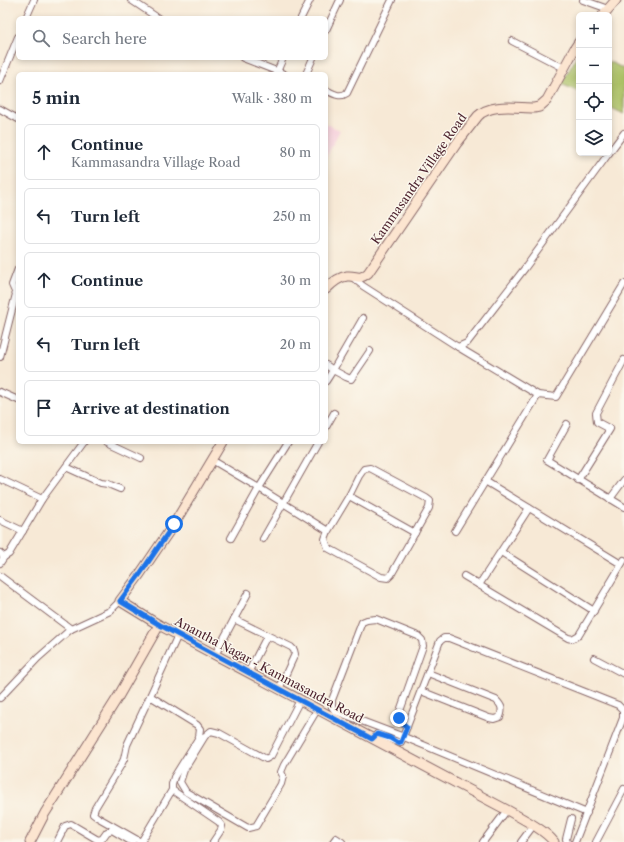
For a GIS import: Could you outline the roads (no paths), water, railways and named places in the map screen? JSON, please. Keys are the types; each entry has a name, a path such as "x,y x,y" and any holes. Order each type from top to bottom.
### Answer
{"street":[{"path":"27,16 34,0"},
{"path":"303,16 310,0"},
{"path":"328,26 340,0"},
{"path":"328,91 337,96 343,96 347,93 392,0"},
{"path":"583,0 605,12 616,0"},
{"path":"135,1 155,16"},
{"path":"512,41 564,68"},
{"path":"0,81 16,42"},
{"name":"Kammasandra Village Road","path":"328,287 338,279 346,276 361,278 372,269 457,143 482,112 492,108 534,108 545,103 576,47"},
{"path":"248,60 277,72 282,60"},
{"path":"307,72 312,60"},
{"path":"0,108 16,118"},
{"path":"612,149 624,133"},
{"path":"458,347 467,343 525,268 607,156"},
{"path":"0,357 16,294 12,285 16,274"},
{"path":"350,276 362,286 458,347 538,395 556,397 624,284"},
{"path":"328,378 363,318"},
{"path":"328,366 351,379 370,351"},
{"path":"578,480 610,429 597,422 596,413 624,360"},
{"path":"0,392 16,399"},
{"path":"455,531 538,395"},
{"path":"328,424 334,413"},
{"path":"567,424 547,460 624,507"},
{"path":"0,563 2,555 9,554 42,499 83,444"},
{"path":"111,444 141,458"},
{"path":"0,698 38,658 71,629 110,611 120,601 174,524 222,444"},
{"path":"231,538 259,488 287,444"},
{"path":"263,539 317,444"},
{"path":"212,460 328,531"},
{"path":"66,467 101,483 120,489"},
{"path":"370,468 430,501 429,508 388,578 381,577 328,548 325,539 328,531 364,469 370,468"},
{"path":"0,479 42,499"},
{"path":"610,499 624,480"},
{"path":"464,576 572,639 580,635 623,562 529,508 486,481"},
{"path":"349,496 415,533"},
{"path":"479,585 529,508"},
{"path":"0,520 23,531"},
{"path":"501,552 594,611"},
{"path":"0,576 71,629"},
{"path":"215,655 248,593"},
{"name":"Anantha Nagar - Kammasandra Road","path":"120,601 160,625 248,673 507,810 533,826 553,841"},
{"path":"234,619 294,650 296,654 279,689"},
{"path":"407,727 399,718 400,711 423,646 422,640 418,636 376,619 362,622 332,700 332,707 335,711 404,737 587,813"},
{"path":"30,842 45,813 112,706 160,625"},
{"path":"150,696 197,725 200,729 198,737 174,776 172,790 141,842 97,817 94,814 95,808 124,759 127,744 178,635"},
{"path":"248,673 267,636"},
{"path":"372,739 377,734 390,738 398,743 401,742 440,641 444,638 448,638 618,705 623,710 623,718 576,842"},
{"path":"594,658 624,674"},
{"path":"421,691 489,718 494,719 500,717 502,711 501,705 496,700 428,673"},
{"path":"300,700 270,756 266,759 219,733 211,731 205,736 184,770 180,782 186,792 248,828 256,826 281,784 284,765 317,710"},
{"path":"596,842 624,789"},
{"path":"172,790 220,822 222,826 221,830 213,842"},
{"path":"483,842 507,810"},
{"path":"568,842 566,839 571,818"},
{"path":"57,842 65,826 71,824 98,840 102,839 107,832 112,830 132,842"},
{"path":"521,842 533,826"},
{"path":"333,842 336,838 342,842"}]}
